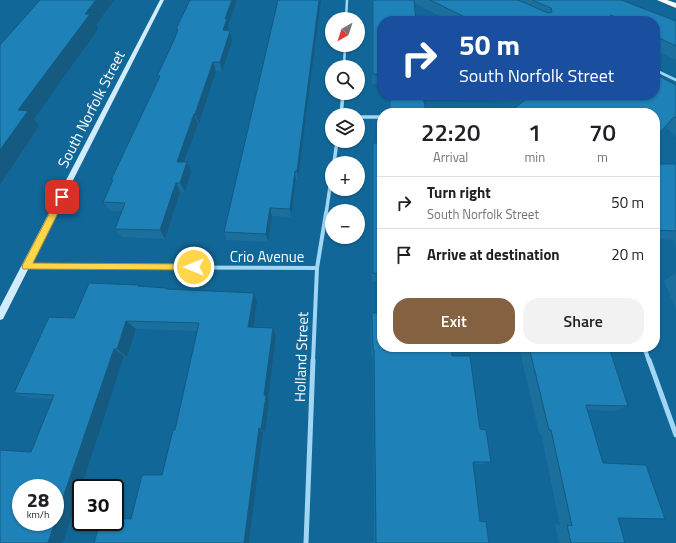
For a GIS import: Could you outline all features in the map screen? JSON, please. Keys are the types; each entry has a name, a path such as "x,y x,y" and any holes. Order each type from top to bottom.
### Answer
{"highway":[{"path":"661,0 676,6"}],"main road":[{"name":"South Norfolk Street","path":"0,316 162,0"}],"street":[{"path":"347,12 348,0"},
{"path":"660,72 676,80"},
{"path":"365,117 377,118"},
{"name":"Holland Street","path":"306,543 316,268 328,196"},
{"name":"Crio Avenue","path":"26,267 316,268"},
{"path":"646,352 676,435"}],"building":[{"path":"40,0 96,0 85,14 90,14 18,110 28,111 0,150 0,45"},
{"path":"190,0 232,0 225,19 227,19 223,30 230,31 220,62 213,62 194,114 177,162 187,162 180,183 176,183 160,230 115,229 125,203 103,202 113,180 111,180 160,76 157,76 175,38 178,29 176,29"},
{"path":"278,0 319,0 297,171 295,171 290,209 270,208 266,234 224,232"},
{"path":"373,0 414,0 416,16 377,16 377,74 373,74"},
{"path":"430,0 518,0 548,13 552,12 551,8 532,0 621,0 676,21 676,46 660,38 660,16 463,16"},
{"path":"660,77 676,85 676,118 674,117 660,132 660,108 515,108 525,100 660,100"},
{"path":"390,100 424,100 425,108 390,108"},
{"path":"373,143 377,143 377,273 373,273"},
{"path":"660,164 676,164 676,231 660,230"},
{"path":"89,283 139,285 138,286 166,289 254,293 248,327 273,328 264,395 266,396 261,429 259,428 244,543 94,543 97,531 124,531 124,519 131,519 142,475 162,475 173,430 175,430 199,323 126,321 117,349 114,349 64,495 64,479 12,479 12,531 52,531 48,543 0,543 0,450 31,452 54,395 14,393 49,317 74,318"},
{"path":"372,313 377,313 377,352 452,352 452,356 470,356 480,429 486,430 491,462 473,462 480,521 486,522 489,543 376,543"},
{"path":"530,352 611,352 628,406 586,405 603,463 646,465 665,519 618,518 625,543 571,543 567,525 572,526 551,430 549,430"}],"route":[{"path":"62,197 26,267 194,267"}]}
